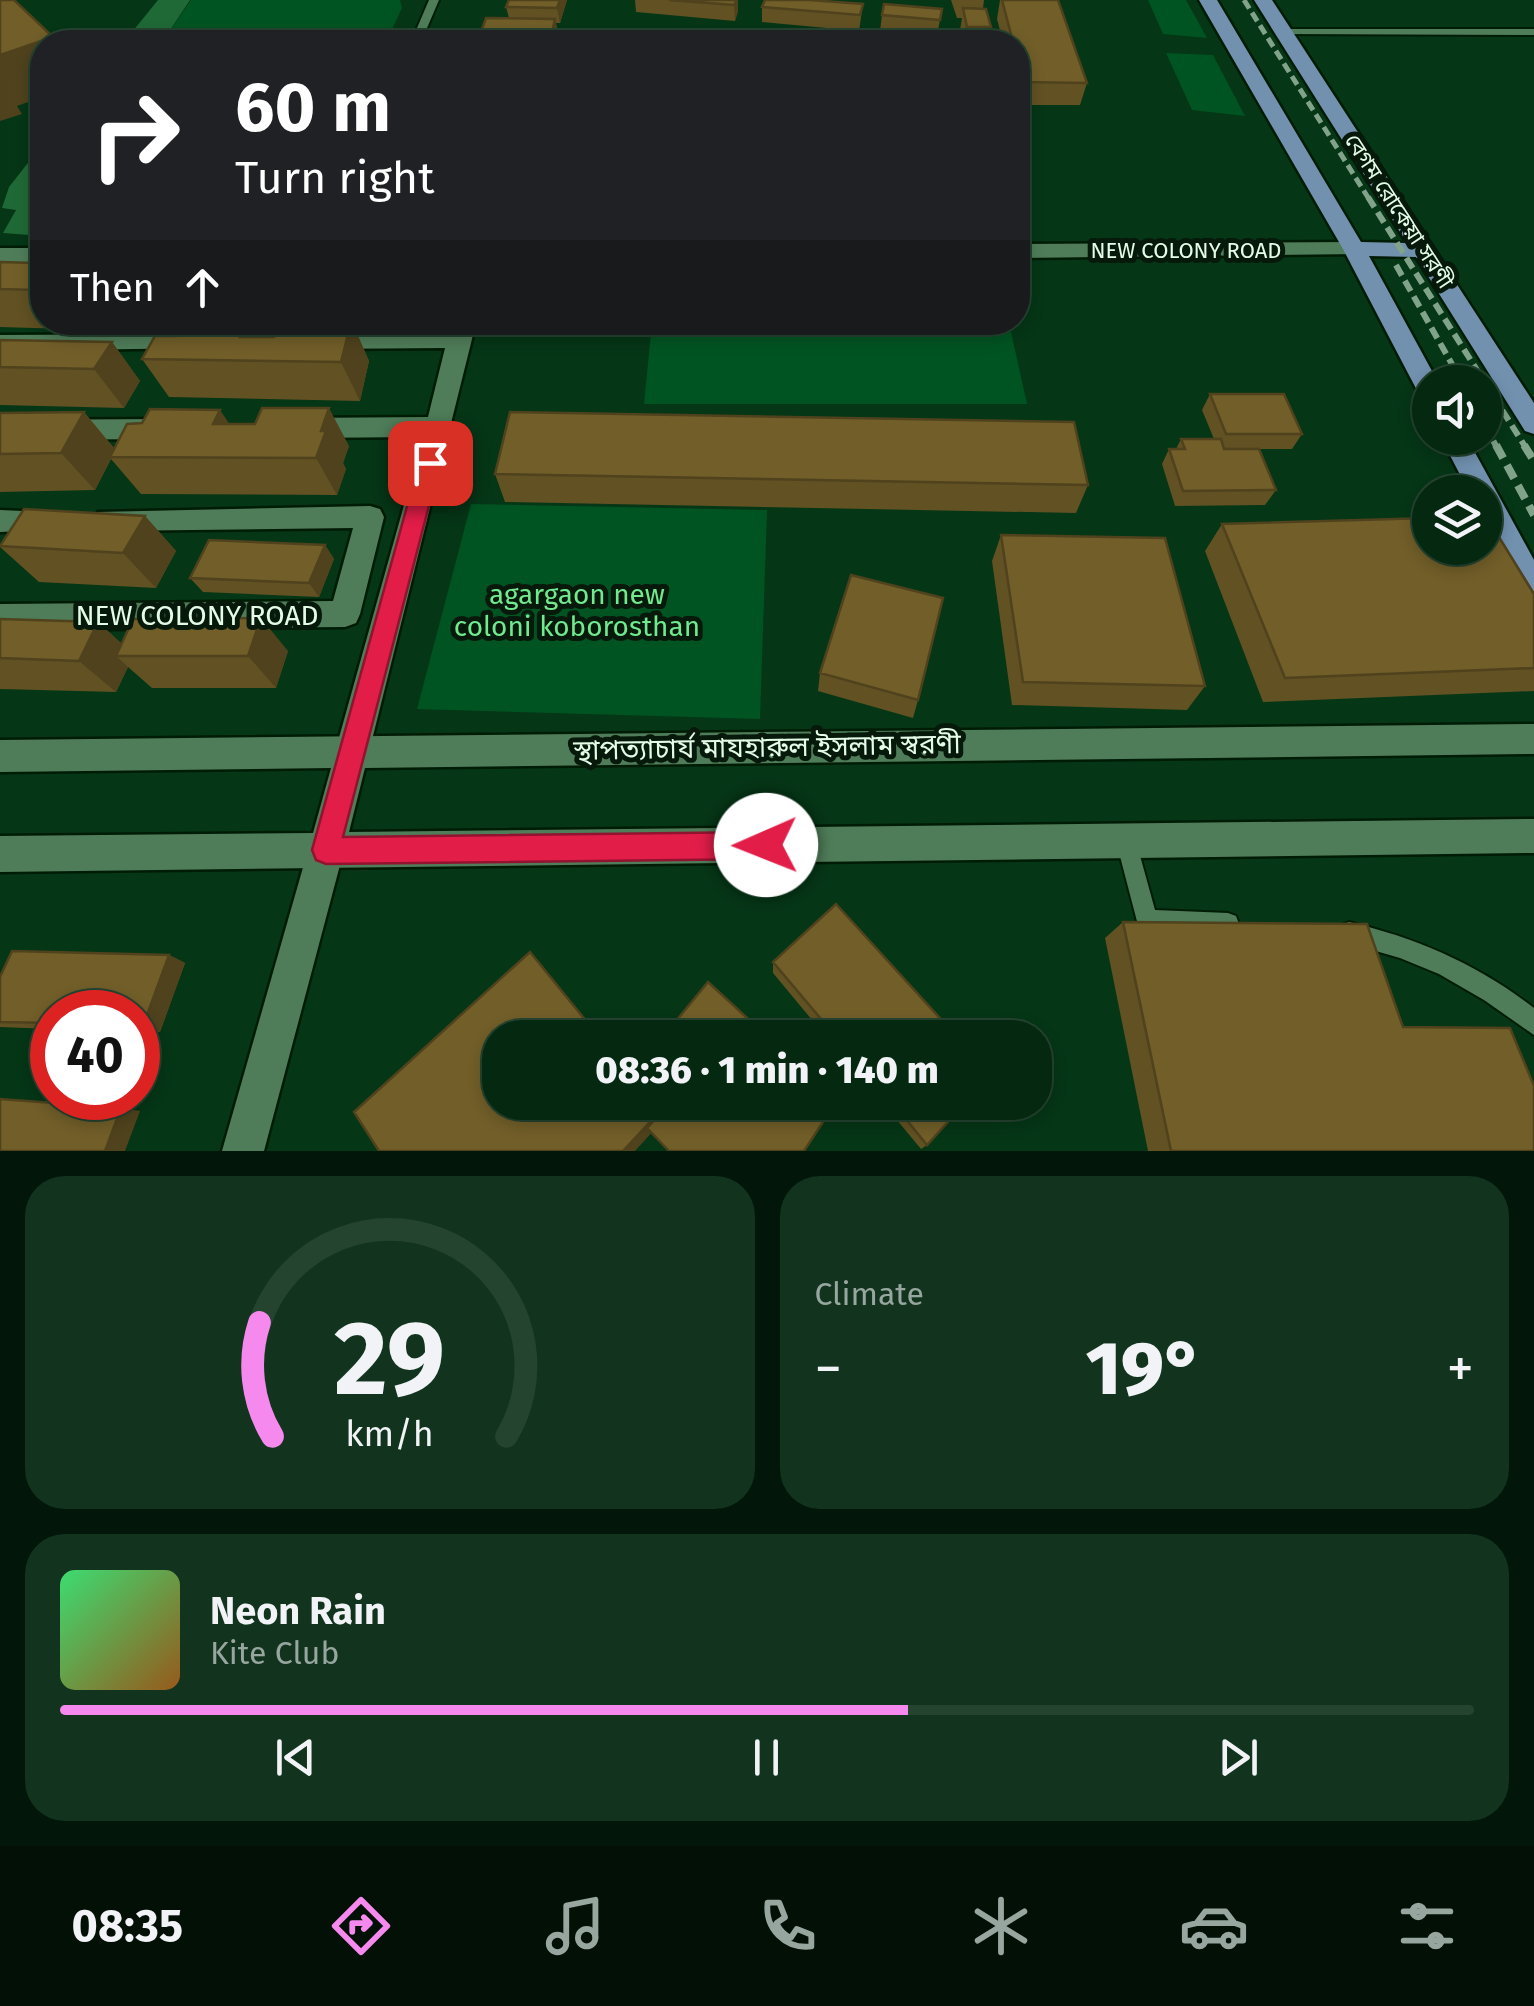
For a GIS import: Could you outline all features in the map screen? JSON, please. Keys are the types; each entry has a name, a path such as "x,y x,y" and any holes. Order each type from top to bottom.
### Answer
{"main road":[{"name":"বেগম রোকেয়া সরণী","path":"1208,0 1354,249 1416,365"},
{"name":"বেগম রোকেয়া সরণী","path":"1263,0 1534,424"},
{"path":"1354,249 1424,250"},
{"path":"1502,528 1534,588"}],"street":[{"name":"NEW COLONY ROAD","path":"1030,251 1354,249"},
{"path":"0,255 30,255"},
{"path":"300,341 397,335"},
{"path":"243,1151 461,335"},
{"path":"15,343 210,342"},
{"path":"260,428 439,427"},
{"path":"0,430 200,429"},
{"name":"NEW COLONY ROAD","path":"0,521 370,517 345,614 0,617"},
{"name":"স্থাপত্যাচার্য মাযহারুল ইসলাম স্বরণী","path":"0,756 1534,738"},
{"path":"0,854 1534,836"}],"lane":[{"path":"421,30 434,0"},
{"path":"1284,32 1534,32"},
{"path":"1126,841 1147,921 1260,925"},
{"path":"1334,930 1390,942 1452,968 1505,999 1534,1023"}],"green space":[{"path":"158,0 190,0 170,30 134,30"},
{"path":"191,0 400,0 402,8 392,30 170,30"},
{"path":"1148,0 1186,0 1207,38 1163,34"},
{"path":"1166,53 1213,55 1245,116 1192,110"},
{"path":"30,160 30,235 3,233 16,210 2,208 9,187"},
{"path":"651,335 1012,335 1027,404 644,404"},
{"name":"agargaon new coloni koborosthan","path":"471,504 767,510 760,719 417,709"}],"building":[{"path":"0,0 14,0 46,30 30,30 30,45 0,55"},
{"path":"509,0 560,0 557,8 506,7"},
{"path":"669,0 737,0 734,5"},
{"path":"765,0 863,4 860,15 762,7"},
{"path":"1002,0 1058,0 1087,83 1030,82 1030,30 1010,30"},
{"path":"884,4 942,9 940,20 882,15"},
{"path":"963,8 986,9 991,27 967,27"},
{"path":"486,18 555,19 552,30 482,30"},
{"path":"0,262 30,263 30,290 0,289"},
{"path":"348,335 341,362 142,359 155,336"},
{"path":"0,340 112,342 94,369 0,367"},
{"path":"1210,394 1284,394 1302,434 1226,434"},
{"path":"262,408 329,408 316,458 110,457 127,424 142,423 150,409 220,410 213,424 255,424"},
{"path":"84,412 61,453 0,454 0,413"},
{"path":"510,412 1074,422 1088,485 495,474"},
{"path":"1181,439 1221,439 1224,449 1259,449 1276,490 1183,491 1169,449 1185,449"},
{"path":"24,509 145,516 123,553 0,546"},
{"path":"1412,519 1412,565 1502,565 1502,542 1534,594 1534,668 1285,678 1222,524"},
{"path":"1001,535 1165,538 1205,686 1023,682"},
{"path":"209,540 325,545 309,583 190,578"},
{"path":"851,575 943,598 918,700 820,673"},
{"path":"261,618 248,656 116,656 133,619"},
{"path":"0,619 98,622 79,661 0,658"},
{"path":"836,904 942,1020 822,1020 773,962"},
{"path":"1123,922 1367,924 1403,1027 1510,1028 1534,1086 1534,1151 1171,1151"},
{"path":"12,951 169,955 156,990 30,990 30,1023 0,1022 0,977"},
{"path":"530,952 585,1020 482,1020 482,1120 652,1120 623,1151 379,1151 354,1112"},
{"path":"708,982 749,1020 677,1020"},
{"path":"0,1099 30,1101 30,1120 117,1120 105,1151 0,1151"},
{"path":"654,1120 824,1120 804,1151 669,1151 647,1128"},
{"path":"907,1120 950,1120 927,1145"}],"railway":[{"path":"1244,0 1369,199"},
{"path":"1368,197 1526,448"},
{"path":"1396,265 1452,365"},
{"path":"1524,445 1534,461"},
{"path":"1501,455 1534,515"}],"route":[{"path":"430,463 326,850 766,845"}]}
